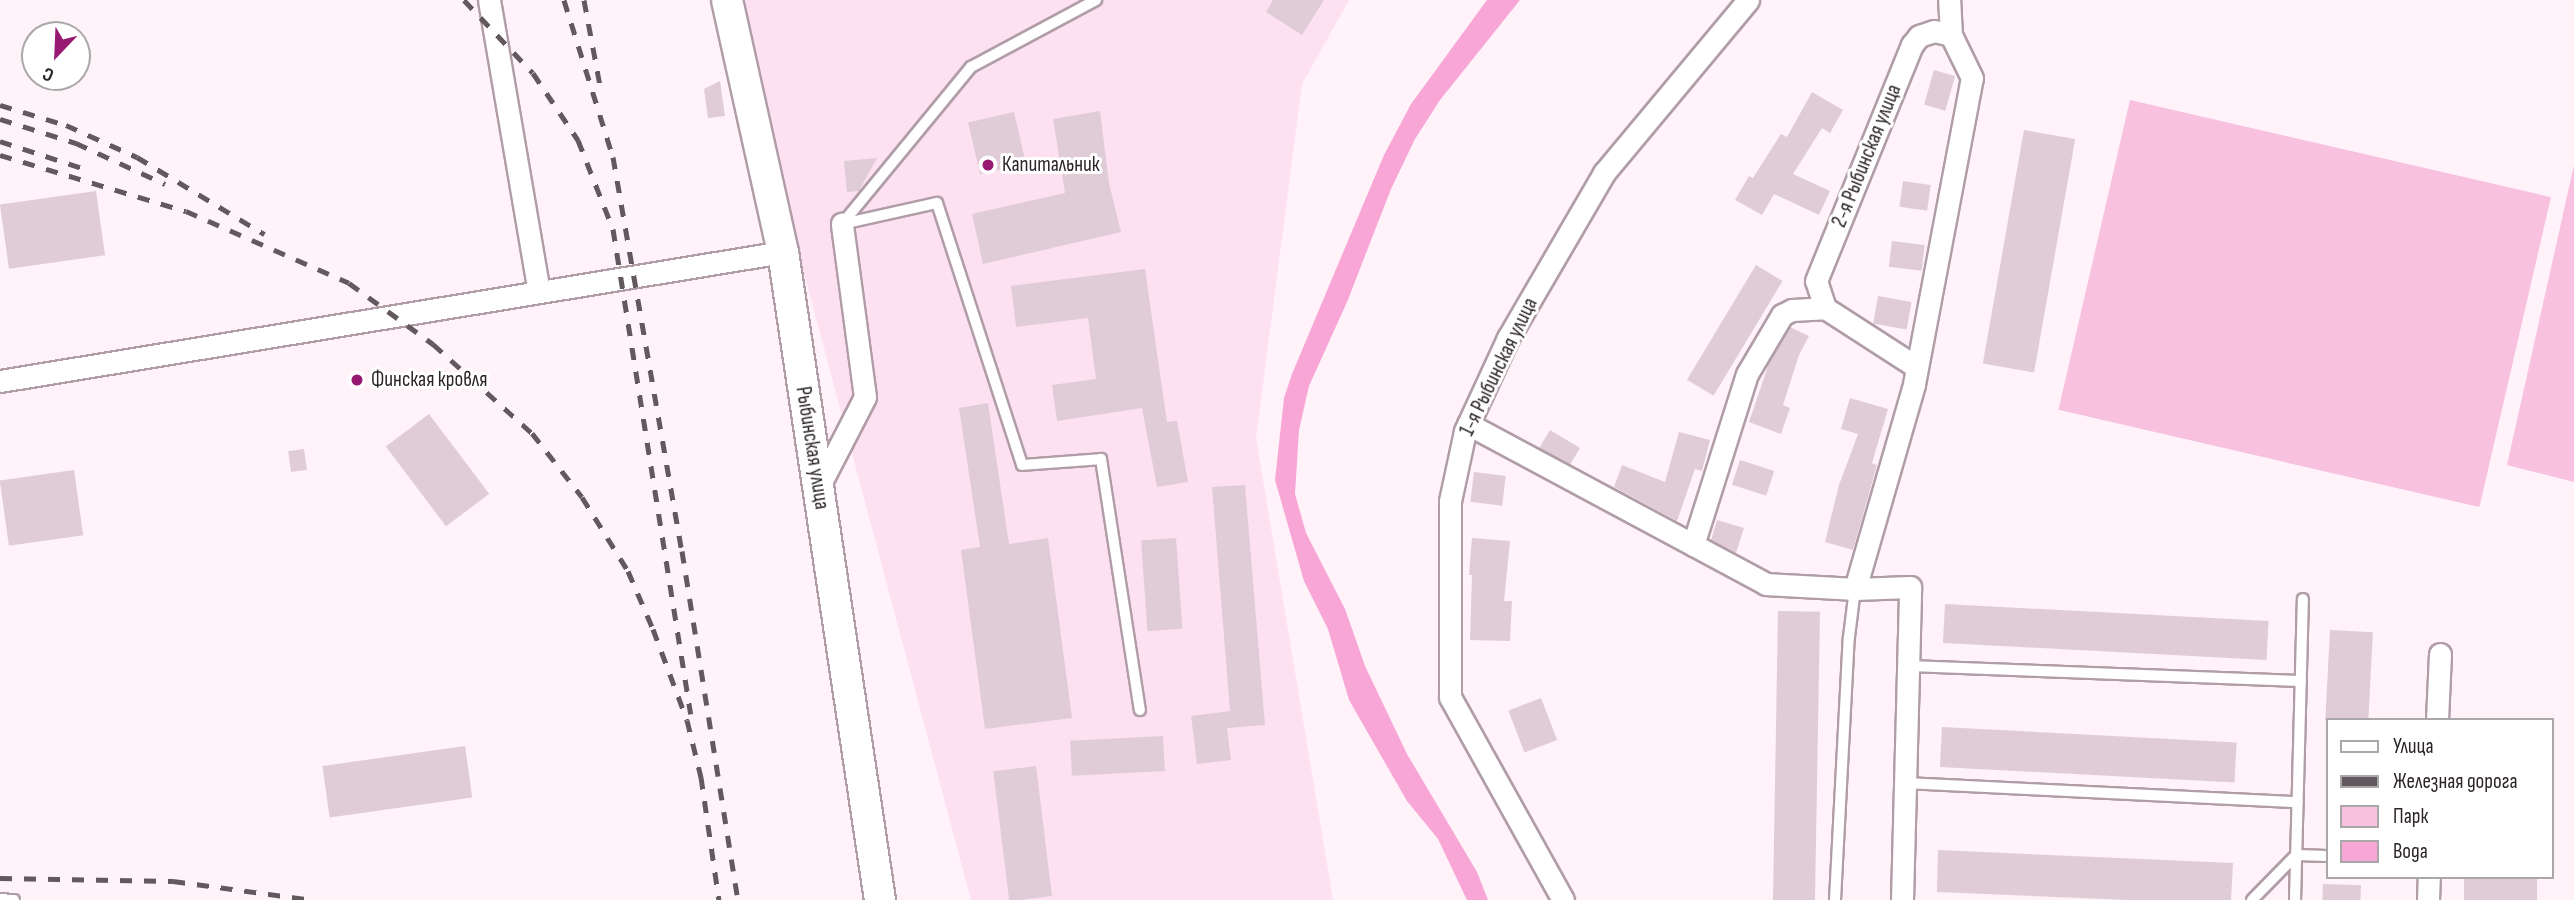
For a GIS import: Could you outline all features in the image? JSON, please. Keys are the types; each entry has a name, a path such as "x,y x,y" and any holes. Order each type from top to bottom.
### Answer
{"main road":[{"name":"Рыбинская улица","path":"727,0 783,252 880,900"}],"street":[{"path":"489,0 539,292"},
{"name":"1-я Рыбинская улица","path":"1563,900 1450,697 1450,501 1468,424 1508,338 1604,173 1748,0"},
{"path":"1855,589 1914,384 1915,366 1972,78 1951,36 1950,0"},
{"name":"2-я Рыбинская улица","path":"1825,308 1816,281 1912,46 1919,36 1934,31 1951,36"},
{"path":"818,488 865,397 842,224"},
{"path":"0,381 783,252"},
{"path":"1693,545 1747,374 1782,315 1792,310 1825,308 1915,366"},
{"path":"1468,424 1766,584 1855,589 1910,587 1902,900"},
{"path":"2437,718 2440,654"},
{"path":"2428,900 2429,879"}],"lane":[{"path":"842,224 971,67 1096,0"},
{"path":"842,224 937,203 1022,465 1101,458 1140,710"},
{"path":"1835,900 1849,637 1855,589"},
{"path":"2295,900 2303,599"},
{"path":"1908,666 2301,681"},
{"path":"1905,783 2298,803"},
{"path":"2252,900 2297,855 2326,856"},
{"path":"0,899 14,900"}],"shaded area":[{"path":"741,0 1349,0 1302,84 1256,438 1333,900 971,900 795,239"}],"green space":[{"path":"2130,100 2551,197 2479,507 2058,410"},
{"path":"2574,165 2574,482 2507,465"}],"water":[{"path":"1487,0 1520,0 1440,100 1415,139 1391,189 1347,302 1309,386 1299,430 1295,494 1306,533 1345,609 1365,666 1407,754 1477,872 1488,900 1467,900 1438,839 1407,801 1349,700 1328,629 1304,581 1275,480 1284,398 1292,374 1384,155 1411,104"}],"building":[{"path":"1273,0 1324,0 1302,35 1266,12"},
{"path":"1934,70 1955,76 1945,111 1924,105"},
{"path":"720,81 725,116 708,118 704,89"},
{"path":"1812,92 1843,110 1830,133 1822,128 1793,174 1830,191 1819,215 1774,194 1762,215 1735,200 1749,176 1753,178 1781,134 1787,137"},
{"path":"1100,111 1109,183 1121,232 983,264 972,214 1065,193 1053,119"},
{"path":"1014,112 1026,164 980,174 968,123"},
{"path":"2024,130 2075,139 2034,372 1983,363"},
{"path":"877,158 859,191 847,192 844,161"},
{"path":"1903,181 1931,185 1927,211 1899,207"},
{"path":"96,191 105,255 9,269 0,204"},
{"path":"1892,241 1925,245 1922,271 1889,267"},
{"path":"1756,265 1783,281 1714,396 1687,380"},
{"path":"1145,269 1167,422 1177,421 1188,482 1157,487 1142,408 1057,421 1052,385 1096,379 1088,318 1016,327 1011,286"},
{"path":"1878,296 1911,302 1907,329 1873,324"},
{"path":"1790,327 1809,336 1799,355 1783,405 1790,408 1781,434 1749,422 1769,363"},
{"path":"1850,398 1888,409 1872,463 1877,465 1853,550 1825,542 1839,485 1858,434 1841,429"},
{"path":"988,403 1009,544 1048,538 1072,718 985,729 961,550 980,547 959,408"},
{"path":"429,414 489,494 446,526 386,446"},
{"path":"1550,430 1580,448 1569,466 1539,448"},
{"path":"1679,432 1710,440 1702,471 1695,469 1677,521 1614,487 1622,465 1665,482"},
{"path":"304,449 307,470 291,472 288,451"},
{"path":"1740,460 1774,471 1766,496 1732,485"},
{"path":"74,470 83,535 9,546 0,480"},
{"path":"1474,472 1506,476 1502,506 1470,502"},
{"path":"1245,485 1265,725 1227,728 1231,760 1197,764 1191,716 1230,711 1212,487"},
{"path":"1717,520 1744,528 1736,553 1711,540"},
{"path":"1176,538 1182,629 1147,631 1141,540"},
{"path":"1472,538 1510,541 1504,601 1512,601 1510,641 1470,640 1472,575 1469,575"},
{"path":"1945,604 2269,621 2267,660 1943,643"},
{"path":"1778,611 1820,612 1815,900 1773,900"},
{"path":"2330,630 2373,632 2368,718 2325,720"},
{"path":"1541,698 1557,740 1524,753 1508,711"},
{"path":"1942,727 2237,742 2235,782 1940,767"},
{"path":"1163,736 1165,771 1072,776 1070,741"},
{"path":"465,746 472,797 330,818 322,766"},
{"path":"1036,766 1052,896 1009,900 993,771"},
{"path":"1938,850 2233,863 2231,900 2128,900 1937,892"},
{"path":"2464,879 2537,879 2537,900 2464,900"},
{"path":"2323,884 2361,885 2360,900 2322,900"}],"railway":[{"path":"464,0 533,73 578,140 613,229 691,714"},
{"path":"564,0 613,157 682,551 738,900"},
{"path":"584,0 601,91"},
{"path":"0,105 66,125 137,157 264,234"},
{"path":"0,119 76,143 165,184"},
{"path":"0,141 82,168"},
{"path":"0,155 186,211 349,283 433,344 532,433 582,497 628,571 653,629 687,720 701,777 719,900"},
{"path":"0,878 173,881 313,900"}],"place":[{"name":"Капитальник","path":"988,165"},
{"name":"Финская кровля","path":"357,380"}]}
